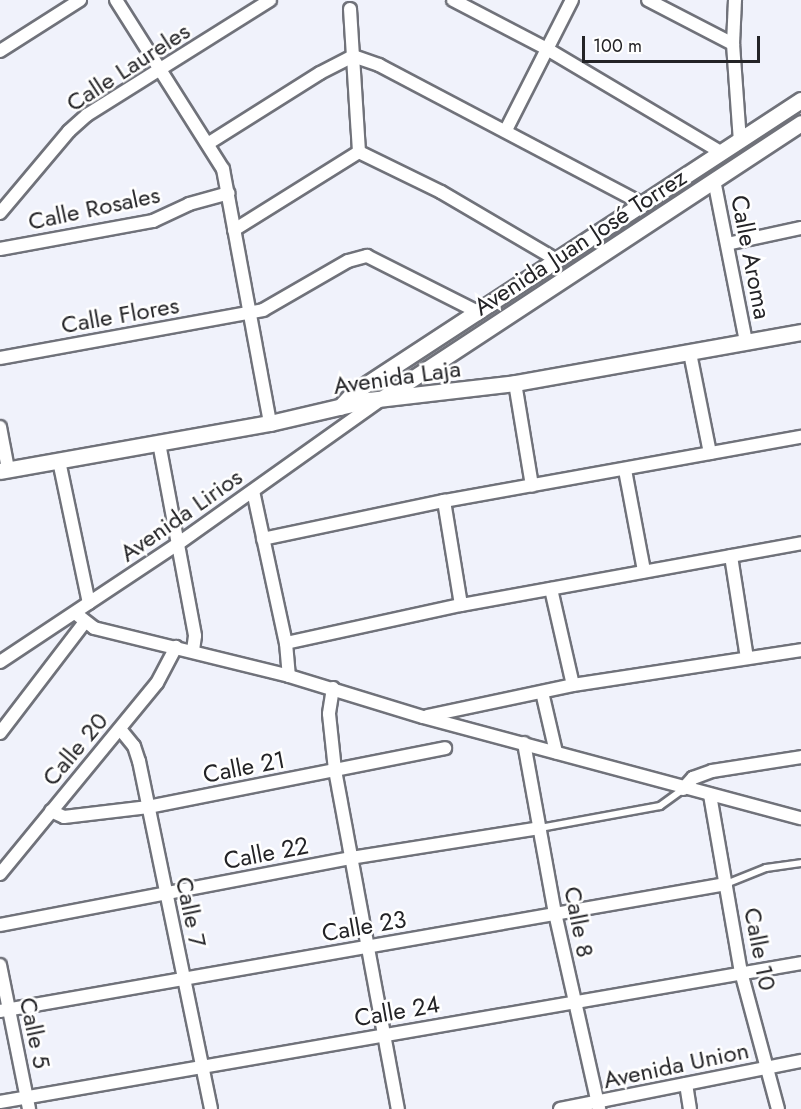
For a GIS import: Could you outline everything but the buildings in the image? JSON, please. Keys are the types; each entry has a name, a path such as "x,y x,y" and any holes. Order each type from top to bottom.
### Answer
{"street":[{"path":"0,51 80,0"},
{"path":"116,0 223,169 229,193 247,313 270,423"},
{"name":"Calle Laureles","path":"0,213 69,131 270,0"},
{"path":"453,0 548,49 722,153"},
{"path":"506,130 572,0"},
{"path":"648,0 733,44"},
{"path":"735,0 733,44 740,141"},
{"path":"350,9 359,152"},
{"path":"208,143 320,73 353,56"},
{"path":"353,56 506,130 643,204"},
{"path":"340,407 353,393 801,100"},
{"name":"Avenida Juan José Torrez","path":"383,398 801,123"},
{"path":"234,230 359,152"},
{"path":"359,152 441,192 558,260"},
{"name":"Calle Aroma","path":"714,180 746,342"},
{"name":"Calle Rosales","path":"0,249 153,220 189,204 229,193"},
{"path":"727,244 801,228"},
{"name":"Calle Flores","path":"0,358 275,306 348,261 367,256 478,312"},
{"name":"Avenida Laja","path":"4,470 270,423 383,398 515,384 801,332"},
{"path":"690,353 710,453"},
{"path":"515,384 532,486"},
{"name":"Avenida Lirios","path":"0,662 179,543 383,398"},
{"path":"0,427 4,470"},
{"path":"263,539 444,501 625,470 801,436"},
{"path":"159,443 195,636 193,651"},
{"path":"59,461 89,603"},
{"path":"625,470 644,571"},
{"path":"253,491 286,643 289,676"},
{"path":"444,501 461,605"},
{"path":"286,643 461,605 801,543"},
{"path":"731,556 747,658"},
{"path":"551,589 573,685"},
{"path":"75,613 84,623 333,688 423,717 524,743 683,789 801,818"},
{"path":"0,733 84,623"},
{"name":"Calle 20","path":"0,874 157,682 176,647"},
{"path":"423,717 573,685 801,650"},
{"path":"333,688 329,714 334,770 386,1033 398,1109"},
{"path":"542,692 556,752"},
{"name":"Calle 7","path":"120,729 134,746 211,1109"},
{"name":"Calle 8","path":"524,743 555,913 598,1106"},
{"name":"Calle 21","path":"51,811 64,817 148,807 445,748"},
{"path":"683,789 693,778 712,771 801,757"},
{"name":"Calle 10","path":"710,795 741,972 764,1067 778,1109"},
{"name":"Calle 22","path":"0,925 351,858 540,828"},
{"name":"Calle 23","path":"4,1011 726,884"},
{"name":"Calle 24","path":"0,1102 28,1103 386,1033 574,1004 741,972 801,963"},
{"name":"Calle 5","path":"0,965 4,1011 28,1103"},
{"name":"Avenida Union","path":"560,1109 598,1106 687,1084 801,1061"},
{"path":"687,1084 690,1109"}],"lane":[{"path":"540,828 660,806 683,789"},
{"path":"726,884 766,868 801,863"}]}
